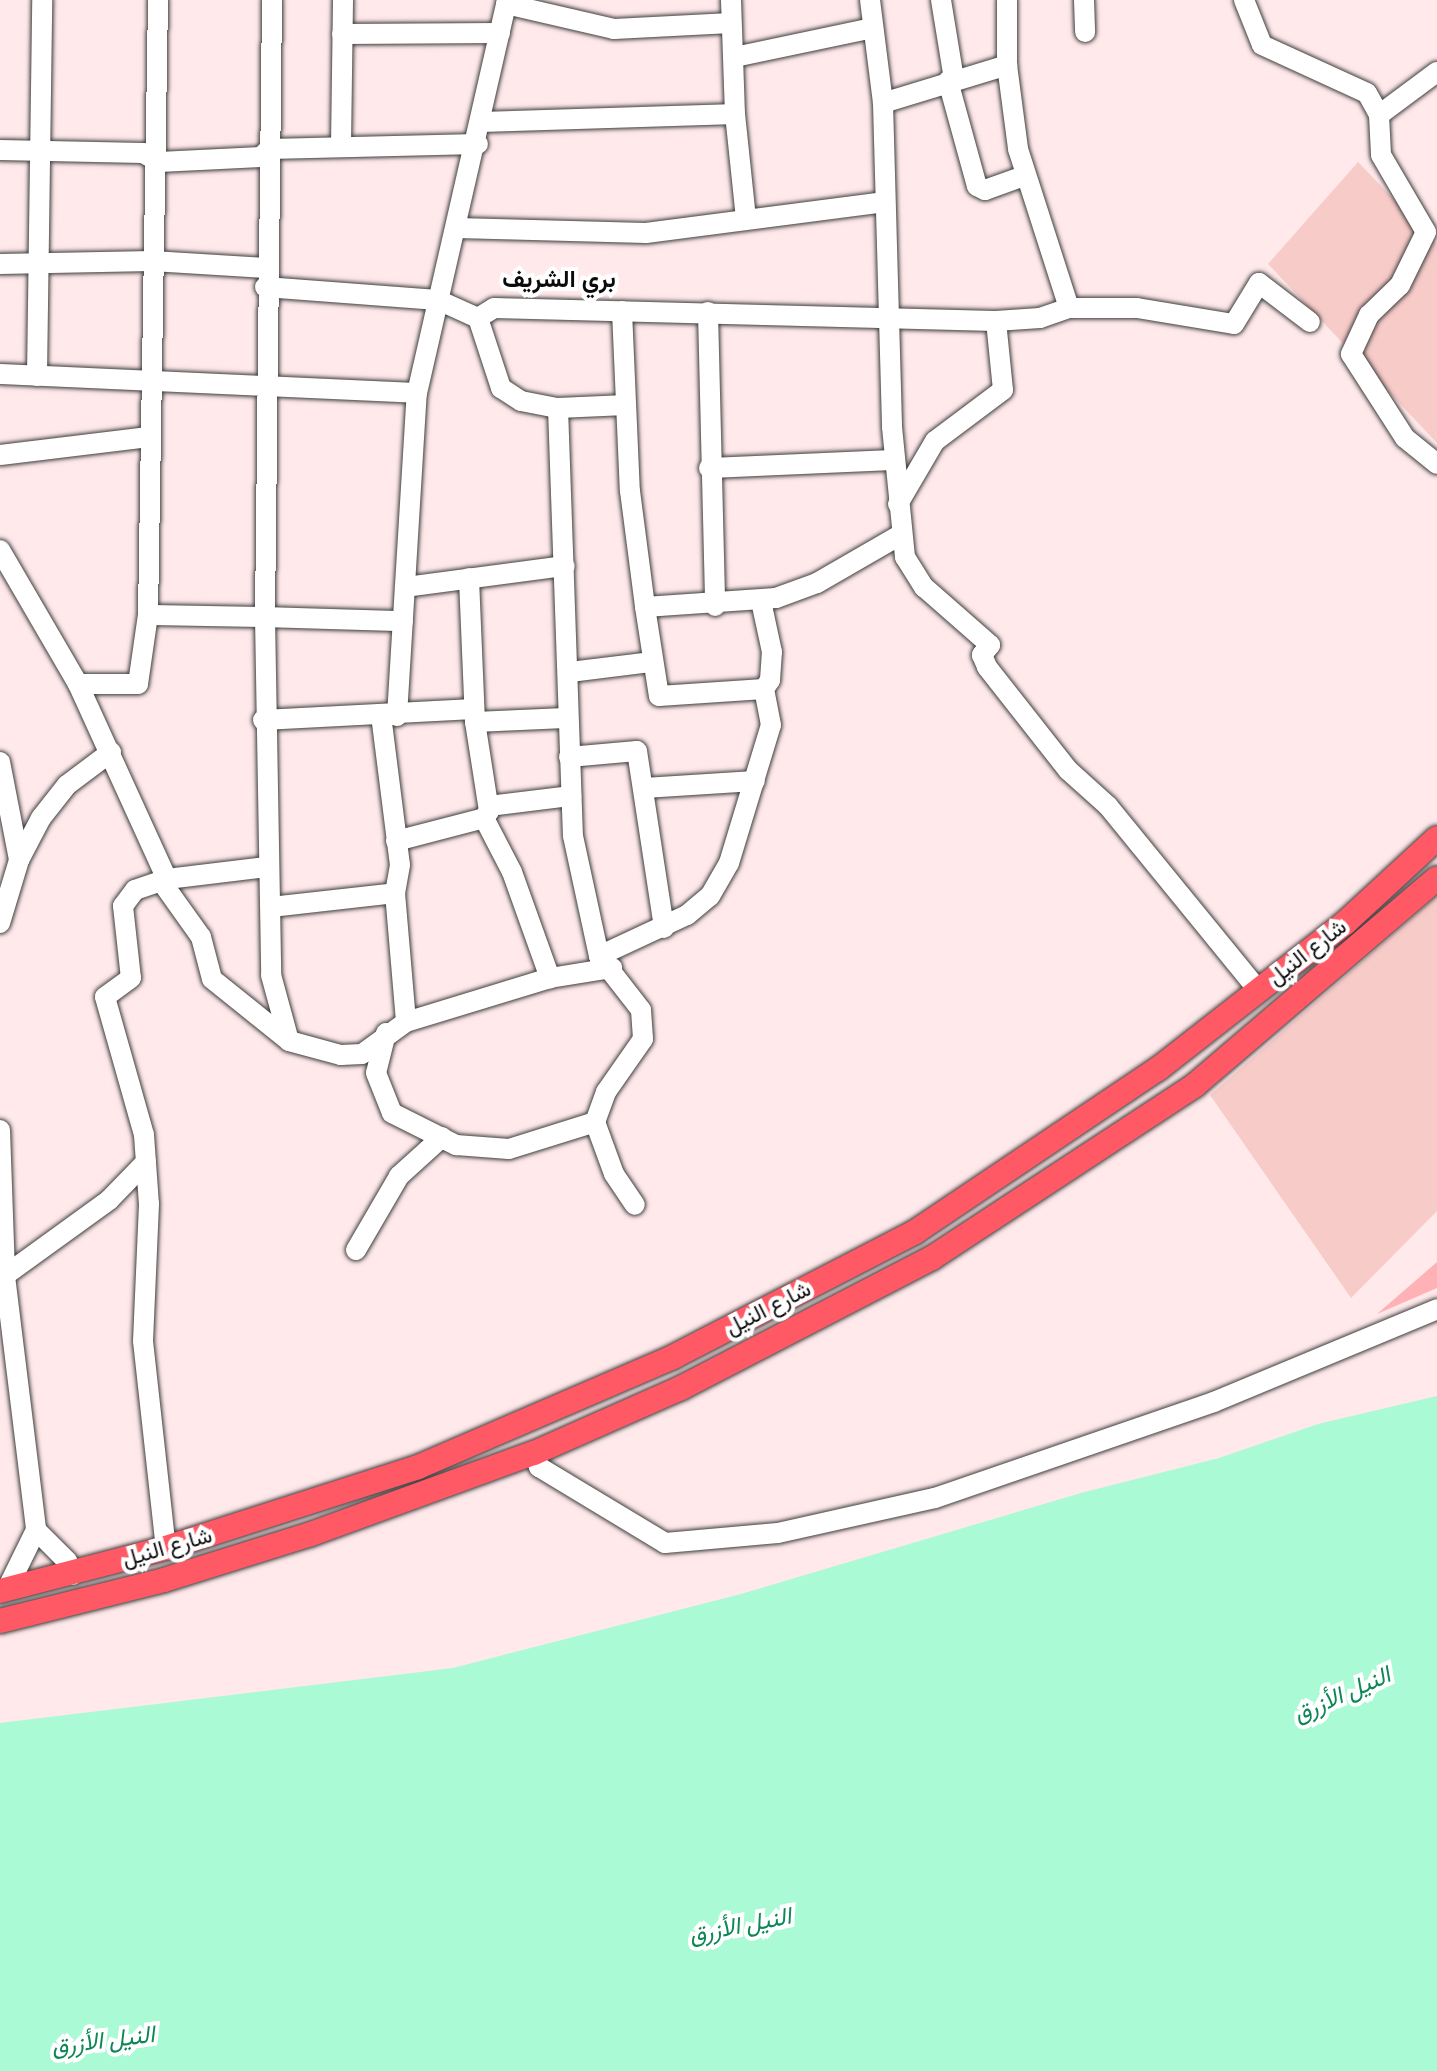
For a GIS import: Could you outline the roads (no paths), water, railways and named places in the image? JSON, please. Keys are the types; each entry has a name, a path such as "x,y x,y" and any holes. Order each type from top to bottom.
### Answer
{"main road":[{"name":"شارع النيل","path":"3,1590 73,1575 166,1548 418,1467 673,1357 915,1232 1158,1069 1345,923 1437,838"},
{"name":"شارع النيل","path":"0,1621 296,1539 534,1453 681,1388 932,1258 1180,1095 1292,1007 1437,878"},
{"path":"1158,1069 1180,1095"},
{"path":"1123,1094 1137,1101 1141,1120"},
{"path":"673,1357 670,1371 681,1388"},
{"path":"625,1379 634,1389 634,1409"}],"street":[{"path":"37,376 42,0"},
{"path":"78,684 138,684 148,615 148,383 159,162 158,0"},
{"path":"272,0 265,278 263,720 271,975 289,1041"},
{"path":"341,145 343,0"},
{"path":"731,0 735,114 746,219"},
{"path":"870,0 883,103 896,507 900,535 915,577 990,645 982,655 987,667 1068,770 1108,806 1258,990"},
{"path":"941,0 951,80 977,186 985,190 1024,176"},
{"path":"1007,0 1007,65 1024,176 1069,308"},
{"path":"1084,0 1085,32"},
{"path":"1244,0 1262,45 1367,93 1379,115 1381,155 1426,232 1400,285 1369,315 1351,354 1405,438 1437,464"},
{"path":"406,1022 395,893 400,865 389,716 403,621 417,393 478,144 507,2 614,29 731,23"},
{"path":"735,57 873,28"},
{"path":"342,34 500,33"},
{"path":"883,103 1007,65"},
{"path":"1379,115 1437,72"},
{"path":"483,122 735,114"},
{"path":"0,150 143,153 159,162 261,157 269,149 478,144"},
{"path":"457,228 646,233 885,202"},
{"path":"0,264 152,261 438,300 478,318 501,388 521,401 558,408 626,405"},
{"path":"478,318 494,308 996,321 1040,318 1069,308 1137,308 1234,324 1259,283 1310,322"},
{"path":"622,311 626,405 645,607 652,662 662,698 764,689"},
{"path":"708,312 709,468 715,606"},
{"path":"896,507 935,441 1003,390 996,321"},
{"path":"0,374 417,393"},
{"path":"558,408 570,672 565,718 575,849 605,962 641,1010 643,1039 606,1092 595,1122 614,1174 635,1205"},
{"path":"0,455 149,437"},
{"path":"709,468 894,460"},
{"path":"645,607 715,606 761,601 817,583 900,535"},
{"path":"0,550 78,684 111,752 164,880 201,937 212,979 246,1012 289,1041 352,1056 406,1022 605,962 664,928 710,896 722,878 755,781 772,714 765,707 764,689 770,680 772,652 761,601"},
{"path":"405,587 565,566"},
{"path":"469,578 475,715 487,812 550,978"},
{"path":"148,615 403,621"},
{"path":"570,672 652,662"},
{"path":"263,720 475,715 565,718"},
{"path":"569,757 637,751 664,928"},
{"path":"0,923 19,860 60,792 111,752"},
{"path":"0,762 19,860"},
{"path":"644,788 755,781"},
{"path":"396,841 487,812 571,796"},
{"path":"166,1548 143,1341 146,1162 140,1108 112,1035 105,997 131,978 123,906 135,890 164,880 266,867"},
{"path":"271,907 395,893"},
{"path":"386,1033 376,1073 392,1113 456,1145 509,1149 595,1122"},
{"path":"0,1130 3,1277 36,1530 3,1590"},
{"path":"356,1250 399,1176 442,1137"},
{"path":"3,1277 109,1200 146,1162"},
{"path":"534,1453 539,1467 665,1543 778,1533 935,1498 1214,1402 1437,1309"},
{"path":"36,1530 67,1561 73,1575"}],"water":[{"name":"النيل الأزرق","path":"1437,1396 1437,2071 0,2071 0,1723 453,1668 741,1594 1081,1493 1219,1458 1318,1424"}],"district":[{"name":"بري الشريف","path":"559,280"}]}
